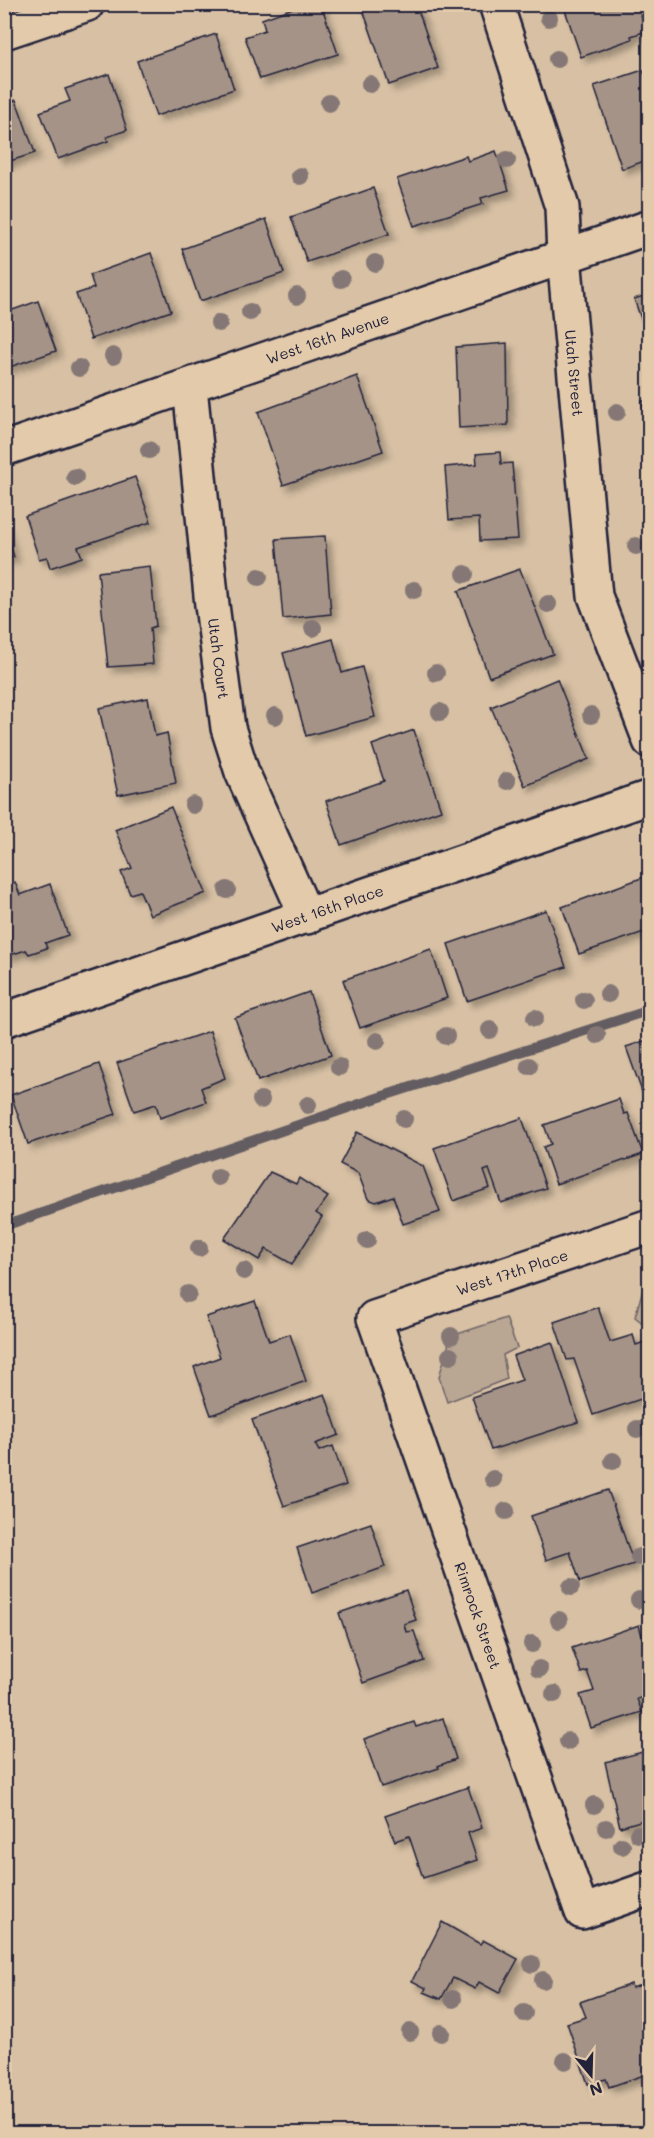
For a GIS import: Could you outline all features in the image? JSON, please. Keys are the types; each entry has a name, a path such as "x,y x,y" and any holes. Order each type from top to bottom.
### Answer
{"street":[{"path":"4,33 87,4"},
{"name":"Utah Street","path":"496,4 562,207 564,256 595,596 650,741"},
{"name":"West 16th Avenue","path":"4,449 190,387 650,227"},
{"name":"Utah Court","path":"190,387 212,605 228,728 242,772 307,916"},
{"name":"West 16th Place","path":"4,1020 650,796"},
{"name":"West 17th Place","path":"374,1318 650,1226"},
{"name":"Rimrock Street","path":"374,1318 582,1912 650,1888"}],"shaded area":[{"path":"650,1277 649,1328 635,1317 646,1278"},
{"path":"506,1318 517,1348 503,1355 507,1379 447,1402 439,1377 451,1336"}],"building":[{"path":"304,4 321,4 338,54 260,79 245,37 265,30 262,19"},
{"path":"361,4 416,4 438,68 389,85"},
{"path":"563,4 637,4 647,31 631,36 632,39 581,57"},
{"path":"216,34 234,89 156,116 137,61"},
{"path":"643,70 650,88 650,159 622,169 594,86"},
{"path":"109,74 127,130 107,137 108,141 58,159 40,112 70,101 65,89"},
{"path":"16,100 35,153 4,163 4,104"},
{"path":"496,151 509,190 481,198 483,204 414,226 397,179 466,156 468,161"},
{"path":"373,188 389,234 307,262 291,217"},
{"path":"266,219 284,273 200,301 182,249"},
{"path":"151,253 171,311 91,339 76,294 94,288 90,275"},
{"path":"650,294 650,344 634,299"},
{"path":"38,301 56,351 4,369 4,313"},
{"path":"507,343 508,425 459,428 456,347"},
{"path":"357,376 383,451 283,485 258,412"},
{"path":"642,401 650,401 650,460"},
{"path":"500,452 501,464 512,463 518,539 480,541 479,518 449,520 445,467 477,464 476,454"},
{"path":"135,477 151,522 78,547 82,557 50,568 47,557 39,559 25,516"},
{"path":"4,523 14,557 4,559"},
{"path":"325,536 331,614 283,619 276,539"},
{"path":"150,566 156,626 150,628 153,664 108,667 98,572"},
{"path":"520,569 553,654 489,677 458,591"},
{"path":"333,639 342,673 362,667 375,717 306,736 283,653"},
{"path":"557,679 589,759 525,786 491,707"},
{"path":"148,698 155,736 167,733 176,783 118,795 99,708"},
{"path":"414,730 441,810 341,845 326,801 384,781 372,745"},
{"path":"171,807 206,893 150,915 140,891 130,894 121,872 132,868 115,830"},
{"path":"644,877 650,893 650,930 579,954 562,907"},
{"path":"15,882 20,895 50,884 68,935 45,943 47,948 29,954 26,950 7,956 4,947 4,886"},
{"path":"546,910 566,967 467,1001 448,944"},
{"path":"431,949 447,998 360,1028 343,980"},
{"path":"309,992 331,1055 258,1081 235,1018"},
{"path":"210,1031 225,1078 201,1088 206,1102 160,1118 156,1104 134,1111 117,1063"},
{"path":"650,1039 650,1114 626,1047"},
{"path":"99,1064 116,1114 28,1144 11,1095"},
{"path":"619,1099 624,1114 628,1113 643,1154 556,1184 543,1147 551,1144 544,1125"},
{"path":"522,1118 546,1188 501,1203 489,1169 484,1171 490,1188 453,1201 434,1148"},
{"path":"357,1132 423,1166 440,1212 403,1224 393,1196 376,1202 368,1199 358,1173 340,1164"},
{"path":"270,1172 296,1184 299,1178 328,1197 316,1213 322,1217 292,1264 266,1249 259,1260 224,1239"},
{"path":"255,1301 269,1341 290,1334 306,1381 211,1415 194,1367 220,1357 206,1317"},
{"path":"598,1307 610,1342 633,1335 636,1345 650,1340 650,1396 593,1415 574,1359 567,1360 554,1322"},
{"path":"552,1342 578,1422 491,1450 472,1397 522,1380 513,1356"},
{"path":"325,1394 339,1435 315,1444 319,1451 333,1446 346,1485 284,1506 252,1420"},
{"path":"608,1490 634,1564 580,1582 570,1552 546,1560 531,1516"},
{"path":"371,1523 385,1567 312,1593 297,1548"},
{"path":"406,1590 416,1620 404,1624 406,1632 414,1631 424,1661 363,1683 339,1613"},
{"path":"639,1625 644,1643 648,1641 650,1645 650,1695 637,1699 642,1712 591,1728 580,1695 594,1691 587,1671 581,1673 572,1648"},
{"path":"443,1718 456,1759 438,1766 439,1768 381,1787 364,1739 414,1722 416,1727"},
{"path":"650,1750 650,1818 620,1827 605,1762"},
{"path":"468,1787 482,1828 468,1833 477,1860 423,1878 409,1836 395,1841 385,1816"},
{"path":"442,1922 480,1944 483,1940 518,1959 499,1993 479,1982 475,1989 453,1978 441,1999 424,1992 426,1988 412,1981"},
{"path":"650,1982 650,2073 609,2087 606,2079 588,2084 567,2023 586,2017 580,2002 631,1984 632,1988"}],"waterway":[{"path":"4,1226 374,1099 650,1010"}]}
